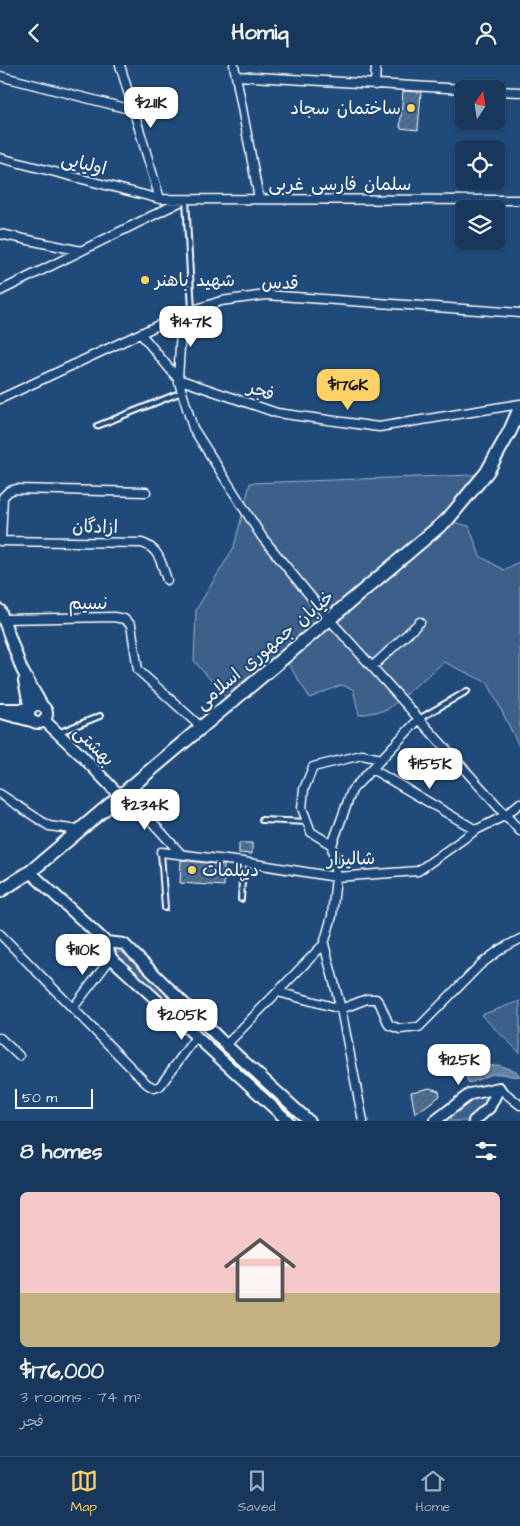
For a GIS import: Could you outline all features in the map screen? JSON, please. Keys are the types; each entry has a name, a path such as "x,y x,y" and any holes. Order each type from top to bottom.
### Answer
{"main road":[{"name":"خیابان جمهوری اسلامی","path":"0,891 30,872 448,519 487,472 510,431 520,406"}],"street":[{"path":"120,65 160,199"},
{"path":"234,65 259,199"},
{"path":"375,85 376,65"},
{"path":"0,76 134,110"},
{"path":"237,76 455,89"},
{"path":"505,91 520,92"},
{"name":"اولیایی","path":"0,158 160,199"},
{"name":"سلمان فارسی غربی","path":"160,199 520,200"},
{"path":"0,291 186,199"},
{"path":"0,234 82,251"},
{"name":"قدس","path":"0,399 182,314 221,301 266,295 520,313"},
{"path":"182,314 178,379 192,428 262,537 329,619 520,831"},
{"path":"141,334 178,379"},
{"name":"فجر","path":"178,379 277,413 379,427 520,406"},
{"path":"0,541 4,497 9,491 16,489 146,492"},
{"name":"ازادگان","path":"0,541 142,543 151,546 157,552 167,580"},
{"path":"2,615 22,670 30,717 40,721"},
{"name":"نسیم","path":"2,615 114,617 124,619 131,625 138,670 201,727"},
{"path":"372,667 420,622"},
{"path":"22,670 47,714 40,721"},
{"path":"0,709 43,707"},
{"path":"0,712 40,721"},
{"path":"226,1045 324,944 332,916 336,877 332,845 352,790 419,719"},
{"name":"بهشتی","path":"40,721 58,733 123,794"},
{"path":"332,845 311,832 302,808 304,789 313,767 362,755 382,759"},
{"path":"372,769 476,830"},
{"path":"0,794 49,826 80,830"},
{"path":"123,794 181,854"},
{"name":"شالیزار","path":"161,852 243,862 336,877 418,871 476,830 506,815 520,803"},
{"path":"30,872 106,942 111,958 288,1121"},
{"path":"0,933 147,1084 154,1088 160,1086 196,1037"},
{"path":"278,992 342,1009 368,999 376,999 389,1025 400,1029 420,1027 481,964 501,949 520,939"},
{"path":"106,942 124,944 226,1045 309,1121"},
{"path":"324,944 342,1009 363,1121"},
{"path":"73,1008 111,958"},
{"path":"0,1038 19,1055"},
{"path":"499,1088 520,1105"},
{"path":"435,1121 470,1094 499,1088"},
{"path":"474,1121 489,1108 499,1088"}],"lane":[{"path":"186,199 192,311"},
{"path":"97,426 182,392"},
{"path":"419,719 468,691"},
{"path":"58,733 100,716"},
{"path":"262,820 308,822"},
{"path":"161,852 165,907"},
{"path":"241,899 243,862"}],"shaded area":[{"path":"485,472 448,519 230,702 194,661 196,610 234,547 250,483 472,475"},
{"path":"452,522 469,526 480,556 504,570 520,561 520,748 488,683 444,662 387,710 359,715 353,689 341,685 310,698 287,662"},
{"path":"105,952 127,952 308,1121 288,1121"},
{"path":"520,1001 520,1053 481,1015"},
{"path":"499,1088 474,1121 435,1121 470,1094"}],"water":[{"path":"498,1065 516,1071 520,1076 493,1074 469,1083 466,1078 489,1066"}],"building":[{"name":"ساختمان سجاد","path":"403,91 421,92 418,130 400,128"},
{"path":"239,843 252,843 252,854 239,853"},
{"path":"181,860 224,865 224,886 180,883"},
{"path":"430,1088 439,1091 440,1096 415,1114 411,1092"}],"place":[{"name":"ساختمان سجاد","path":"411,108"},
{"name":"شهید باهنر","path":"145,280"},
{"name":"دیپلمات","path":"192,870"}]}
